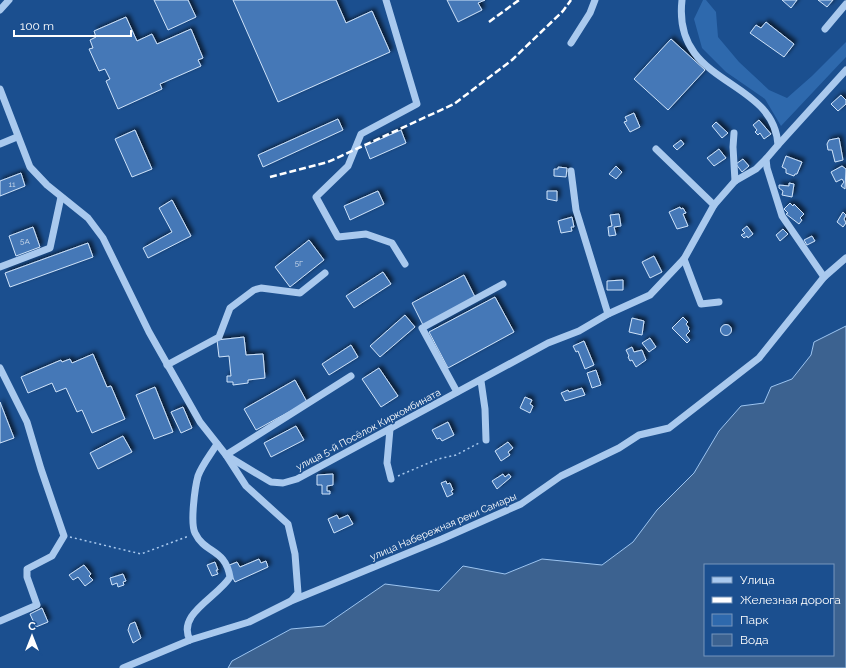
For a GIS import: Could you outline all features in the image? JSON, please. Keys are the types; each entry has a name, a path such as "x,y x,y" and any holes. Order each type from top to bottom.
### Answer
{"street":[{"path":"0,10 9,0"},
{"path":"386,0 418,104 361,134 348,166 316,197 338,236 366,234 392,243 405,264"},
{"path":"571,43 590,13 594,0"},
{"path":"682,0 680,13 682,28 691,49 708,69 755,100 760,105 769,116 777,132 778,145"},
{"path":"825,29 846,4"},
{"name":"улица 5-й Посёлок Киркомбината","path":"0,89 17,137 30,167 47,185 88,218 103,238 149,332 200,422 226,454 271,482 283,483 297,479 457,392 481,381 548,343 579,331 608,314 650,296 684,259 714,205 735,181 756,168 766,159 846,70"},
{"path":"734,133 733,147 735,181"},
{"path":"0,144 17,137"},
{"path":"656,149 714,205"},
{"path":"766,159 767,168 782,216 824,277"},
{"path":"571,171 576,210 608,314"},
{"path":"0,267 50,248 61,197"},
{"name":"улица Набережная реки Самары","path":"123,668 190,640 249,622 291,602 522,504 561,476 619,448 639,435 669,428 759,358 824,277 846,258"},
{"path":"684,259 702,304 719,302"},
{"path":"167,365 219,336 230,308 254,290 261,288 300,293 325,273"},
{"path":"457,392 422,328 503,284"},
{"path":"0,368 27,422 64,536 52,556 27,569 27,577 37,605 0,621"},
{"path":"291,602 298,593 295,554 288,524 246,486 226,454 351,376"},
{"path":"481,381 485,409 486,440"},
{"path":"390,429 387,463 391,479"},
{"path":"190,640 186,627 190,617 225,585 230,577 223,557 207,547 195,533 193,520 198,475 217,444"}],"path":[{"path":"391,479 415,467 456,455 486,440"},
{"path":"64,536 141,554 195,533"}],"green space":[{"path":"703,0 706,0 716,12 718,37 739,62 769,90 787,98 812,76 846,42 846,57 781,126 765,99 726,72 702,48 694,19"}],"water":[{"path":"846,326 846,668 228,668 232,661 291,629 324,626 385,584 439,591 463,566 505,574 542,559 602,565 633,542 657,510 694,473 719,431 741,406 764,403 771,387 792,379 811,355 814,342"}],"building":[{"path":"154,0 188,0 196,17 168,30"},
{"path":"233,0 336,0 346,23 372,11 390,52 278,102"},
{"path":"447,0 485,0 478,3 482,10 458,22"},
{"path":"782,0 797,0 791,8"},
{"path":"818,0 833,0 827,7"},
{"path":"126,17 137,41 152,34 157,44 191,29 203,58 198,60 201,66 160,84 162,89 118,109 106,81 110,79 105,69 99,71 89,49 93,48 90,40 96,37 94,31"},
{"path":"766,22 794,44 784,57 750,33 756,25 761,28"},
{"path":"671,39 705,70 668,110 634,79"},
{"path":"841,95 846,100 846,104 838,111 831,104"},
{"path":"634,113 640,127 630,132 624,122 627,121 625,117"},
{"path":"338,119 343,130 263,167 258,155"},
{"path":"759,120 771,134 764,139 760,133 758,135 755,132 757,130 753,125"},
{"path":"716,122 728,133 722,138 712,126"},
{"path":"135,130 152,169 132,177 115,139"},
{"path":"401,130 406,143 370,159 365,146"},
{"path":"839,138 843,160 835,162 832,150 828,150 827,144 829,140"},
{"path":"681,140 684,144 677,150 673,146"},
{"path":"719,149 726,158 714,166 707,158"},
{"path":"786,156 802,162 797,174 794,176 786,173 786,169 782,167"},
{"path":"743,159 749,166 742,172 736,164"},
{"path":"616,166 622,172 616,179 609,174"},
{"path":"842,166 846,169 845,189 841,186 844,182 842,179 836,182 831,172"},
{"path":"558,167 567,168 566,177 554,176 554,169 558,169"},
{"path":"21,173 25,186 0,196 0,181"},
{"path":"789,183 794,184 792,197 782,195 783,191 779,188 779,185 789,186"},
{"path":"378,191 384,204 350,220 344,206"},
{"path":"547,191 557,191 557,201 547,199"},
{"path":"172,200 191,236 148,258 143,248 172,232 159,208"},
{"path":"790,203 793,206 794,204 804,214 800,218 802,220 799,224 786,214 788,213 784,209"},
{"path":"680,207 681,209 683,208 686,213 683,214 688,226 677,229 669,212"},
{"path":"843,212 846,215 844,219 846,223 843,227 837,222"},
{"path":"619,214 621,226 614,227 616,235 609,236 608,227 612,226 610,215"},
{"path":"572,217 574,227 571,227 572,231 561,233 558,221"},
{"path":"747,226 753,234 748,238 747,236 744,238 741,235 745,233 742,230"},
{"path":"33,227 40,247 16,256 9,236"},
{"path":"783,229 788,234 780,241 776,235"},
{"path":"812,236 815,241 807,245 804,240"},
{"path":"309,240 324,260 290,287 275,267"},
{"path":"88,243 93,257 10,287 5,273"},
{"path":"654,256 662,272 650,278 642,262"},
{"path":"383,272 391,284 354,308 346,296"},
{"path":"464,275 475,297 423,325 412,303"},
{"path":"623,280 623,290 607,290 607,281"},
{"path":"495,297 514,332 448,368 429,332"},
{"path":"405,315 415,327 380,357 370,346"},
{"path":"683,317 688,322 686,324 690,331 686,335 690,340 687,343 672,328"},
{"path":"632,318 644,321 642,335 629,332"},
{"path":"724,325 728,325 730,326 730,334 724,335 721,332 721,328"},
{"path":"244,337 246,355 263,354 265,378 248,380 248,383 233,385 233,382 227,382 227,376 231,376 229,356 219,357 217,340"},
{"path":"650,338 656,347 649,352 642,343"},
{"path":"584,341 594,365 585,369 578,351 576,352 573,346"},
{"path":"351,345 358,357 329,375 322,364"},
{"path":"632,347 634,352 642,350 646,360 636,367 632,360 630,361 626,350"},
{"path":"93,354 107,387 111,386 125,419 92,433 82,410 77,412 66,388 56,392 52,383 28,393 21,377 61,360 62,362 70,359 72,363"},
{"path":"379,368 398,396 381,407 362,379"},
{"path":"596,370 601,385 592,388 587,373"},
{"path":"295,380 307,402 256,430 244,409"},
{"path":"155,387 173,432 154,439 136,395"},
{"path":"582,388 585,395 565,401 561,393 568,390 569,392"},
{"path":"525,397 532,400 530,404 533,406 530,413 520,408"},
{"path":"0,402 14,438 0,443"},
{"path":"183,407 192,428 181,433 171,412"},
{"path":"448,422 454,435 442,441 440,438 437,439 432,430"},
{"path":"296,426 304,440 271,457 264,443"},
{"path":"123,436 132,452 98,469 90,453"},
{"path":"508,442 513,448 508,452 510,455 501,461 495,451"},
{"path":"333,474 333,485 327,486 327,491 330,491 330,494 322,494 322,485 317,485 317,475"},
{"path":"503,474 505,477 509,474 511,477 497,489 492,481"},
{"path":"446,481 447,484 450,483 453,490 451,491 453,494 447,497 441,483"},
{"path":"337,515 339,519 348,515 353,524 334,533 328,519"},
{"path":"259,559 261,563 266,561 268,567 235,582 227,566 237,562 240,567"},
{"path":"215,562 218,574 212,576 207,565"},
{"path":"84,565 91,574 89,576 93,580 85,586 78,577 73,580 69,575"},
{"path":"123,574 126,581 123,582 124,585 118,587 117,583 112,585 110,578"},
{"path":"42,608 48,622 36,627 30,614"},
{"path":"135,622 141,638 133,643 128,630 130,624"}],"railway":[{"path":"489,22 519,0"},
{"path":"270,177 328,162 454,104 512,60 563,11 571,0"}]}
